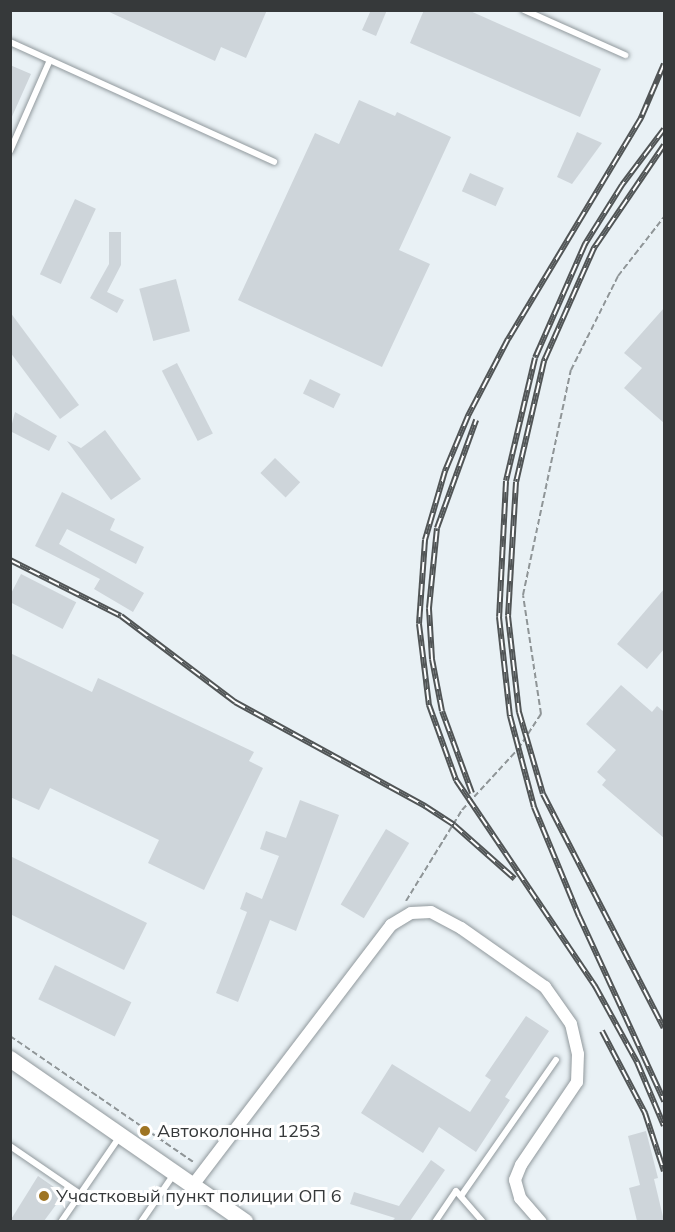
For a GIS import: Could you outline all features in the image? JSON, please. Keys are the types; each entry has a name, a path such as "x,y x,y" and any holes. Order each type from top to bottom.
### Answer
{"main road":[{"path":"10,1059 245,1221"}],"street":[{"path":"193,1185 391,925 411,912 431,912 461,928 545,987 571,1024 578,1054 577,1082 521,1165 515,1180 520,1198 541,1221"}],"lane":[{"path":"524,10 625,55"},
{"path":"10,42 274,162"},
{"path":"10,152 50,60"},
{"path":"461,1196 556,1059"},
{"path":"61,1221 120,1136"},
{"path":"10,1146 80,1194"},
{"path":"141,1221 174,1173"},
{"path":"435,1221 456,1191 483,1221"}],"path":[{"path":"404,905 462,810 518,749 541,714 523,596 571,370 618,276 664,218"},
{"path":"10,1036 205,1170"}],"building":[{"path":"105,10 267,10 246,58 221,47 215,61"},
{"path":"371,10 387,10 376,36 362,30"},
{"path":"424,10 468,10 601,69 580,117 410,43"},
{"path":"10,65 31,74 10,121"},
{"path":"359,100 395,116 397,112 451,137 399,250 430,264 382,367 238,300 315,133 339,144"},
{"path":"577,132 602,143 572,184 557,177"},
{"path":"470,173 504,188 496,206 462,191"},
{"path":"75,199 96,209 61,284 40,274"},
{"path":"109,232 121,232 121,265 107,292 124,300 117,313 90,298 109,264"},
{"path":"176,279 190,331 153,341 139,289"},
{"path":"664,308 664,423 624,388 642,368 624,353"},
{"path":"10,312 79,405 60,419 10,352"},
{"path":"177,363 213,433 198,441 162,371"},
{"path":"310,379 341,394 334,408 303,393"},
{"path":"15,412 57,436 49,451 10,431"},
{"path":"105,430 141,479 111,500 67,441 81,448"},
{"path":"275,458 300,482 286,497 260,473"},
{"path":"62,492 115,519 110,530 144,547 136,564 67,529 59,544 144,593 133,612 94,589 100,579 35,546"},
{"path":"21,574 76,602 63,629 10,602 10,596"},
{"path":"664,589 664,649 647,669 617,644"},
{"path":"10,653 92,692 98,678 254,752 249,761 263,768 204,890 148,863 159,840 50,788 39,810 10,797"},
{"path":"621,685 652,712 657,706 664,712 664,838 602,785 606,780 597,772 616,750 586,724"},
{"path":"300,800 339,815 296,931 270,920 238,1002 216,993 247,912 240,909 246,892 262,899 279,856 260,849 266,831 286,838"},
{"path":"386,829 409,843 364,918 341,904"},
{"path":"10,856 147,923 124,970 10,914"},
{"path":"55,965 131,1002 115,1036 38,999"},
{"path":"526,1016 549,1031 505,1097 510,1100 476,1152 439,1127 423,1153 361,1113 392,1064 470,1112 491,1080 485,1076"},
{"path":"646,1131 658,1178 654,1179 664,1221 637,1221 629,1188 640,1185 628,1136"},
{"path":"431,1160 445,1170 410,1221 392,1221 395,1218 350,1204 354,1192 399,1206"},
{"path":"38,1176 64,1194 44,1221 10,1221"}],"railway":[{"path":"664,64 641,118 508,339 468,416 445,471 425,540 419,624 429,705 456,780 595,986 637,1062 664,1126"},
{"path":"664,129 622,185 585,244 535,358 506,481 499,617 510,716 534,807 579,916 664,1101"},
{"path":"664,145 594,248 544,361 516,482 508,616 519,712 543,794 664,1028"},
{"path":"472,793 442,711 432,659 429,608 437,528 476,420"},
{"path":"10,560 121,616 235,702 425,806 454,825 515,879"},
{"path":"602,1031 645,1113 664,1171"}],"place":[{"name":"Автоколонна 1253","path":"145,1131"},
{"name":"Участковый пункт полиции ОП 6","path":"44,1196"}]}
